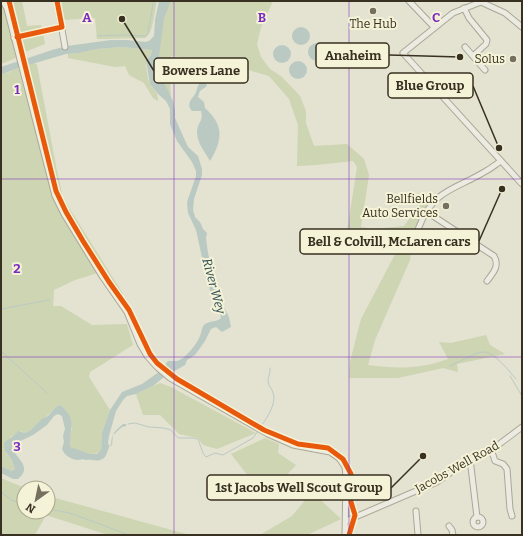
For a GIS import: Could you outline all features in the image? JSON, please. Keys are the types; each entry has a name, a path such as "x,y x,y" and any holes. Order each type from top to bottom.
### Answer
{"street":[{"path":"3,1 7,9 51,186 58,203 102,276 128,312 146,356 168,376 259,430 293,445 330,452 339,458 344,465 346,473 346,521 343,535"},
{"path":"7,1 7,9"},
{"path":"57,1 65,47"},
{"path":"408,1 434,27"},
{"path":"522,27 504,13 481,2 453,13 403,53 522,184"},
{"path":"464,8 469,18 487,40 486,44 473,56"},
{"path":"14,38 62,27"},
{"path":"465,47 485,70"},
{"path":"415,244 420,226 434,202 444,193 486,172 502,161"},
{"path":"427,212 494,256 496,260 496,268 487,281"},
{"name":"Jacobs Well Road","path":"346,521 428,486 470,459 502,443 522,427"},
{"path":"491,449 495,460 503,464 507,469 510,509 512,516"},
{"path":"470,459 477,517"},
{"path":"416,511 418,535"},
{"path":"449,526 453,535"}],"green space":[{"path":"1,1 9,23 16,58 1,64"},
{"path":"11,1 22,1 27,26 41,25 42,30 19,35"},
{"path":"60,1 157,1 152,26 145,38 97,39 95,18 64,20"},
{"path":"171,1 273,1 261,27 257,44 261,57 270,69 282,77 300,96 306,111 306,123 314,146 347,144 364,159 369,175 361,227 373,229 404,226 426,200 435,195 418,220 410,260 375,340 368,365 408,367 428,365 448,359 439,342 451,343 486,335 490,345 505,354 457,364 458,372 443,368 398,378 349,378 350,362 361,319 401,243 347,232 357,167 353,161 297,166 298,125 289,99 269,76 242,68 238,63 171,56 180,68 178,73 170,81 171,96 166,88 166,80 173,62 165,63 158,53 164,19"},
{"path":"43,33 45,44 22,53 19,39"},
{"path":"122,47 152,50 151,55 146,61 146,70 151,86 157,93 158,101 153,98 144,83 129,75 125,66 115,67 68,58 68,54 97,49"},
{"path":"34,63 37,65 63,198 123,294 122,295 89,246 59,193 25,65"},
{"path":"18,67 51,190 57,206 98,273 75,280 54,290 53,306 61,306 92,325 127,324 133,345 90,372 89,377 110,410 102,433 101,451 90,454 70,448 72,428 59,405 31,430 25,433 21,431 10,437 6,453 12,460 15,469 12,471 1,466 1,75"},
{"path":"160,383 171,387 256,433 217,449 203,445 198,438 179,434 160,415 143,415 136,394"},
{"path":"265,438 279,444 278,453 296,465 270,493 252,481 231,454"},
{"path":"1,478 16,484 16,520 43,520 35,535 2,535"},
{"path":"312,492 341,519 307,535 260,535 292,516"},
{"path":"56,498 190,535 108,535 56,518"}],"water":[{"name":"River Wey","path":"159,1 171,1 164,19 159,56 165,63 173,62 178,67 176,74 171,79 166,79 165,84 173,101 175,118 188,147 198,156 202,169 202,175 194,199 193,210 195,217 207,233 206,238 208,253 216,287 219,298 229,317 231,327 222,332 216,327 211,329 195,355 187,360 185,365 164,377 153,386 136,394 127,396 123,400 116,411 109,436 109,446 111,445 113,435 112,445 109,447 104,458 99,460 77,460 65,454 62,449 65,429 62,416 58,414 54,416 47,425 33,435 12,445 24,469 23,474 18,479 13,479 1,473 1,466 12,471 15,469 12,460 5,451 4,443 19,431 25,433 31,430 60,405 66,410 71,419 70,447 90,454 97,454 101,450 102,433 110,410 122,392 142,384 166,367 166,363 168,361 180,360 196,343 200,336 202,327 208,322 221,318 220,311 213,299 208,284 196,230 188,213 187,202 196,176 196,171 192,162 177,141 170,124 170,109 166,101 150,84 146,61 151,55 152,50 122,47 66,54 25,65 1,75 1,67 67,46 111,40 145,42 149,41 154,36 155,20"},
{"path":"301,27 307,30 310,36 307,42 301,45 295,42 292,36 295,30"},
{"path":"317,43 323,46 326,52 323,58 317,61 311,58 308,52 311,46"},
{"path":"282,45 288,48 291,54 288,60 282,63 276,60 273,54 276,48"},
{"path":"298,61 304,64 307,70 304,76 298,79 292,76 289,70 292,64"},
{"path":"204,81 207,86 200,91 198,97 204,102 205,108 216,120 220,133 217,146 210,161 197,136 197,129 202,117 201,111 192,111 189,106 200,82"},
{"path":"123,424 126,424 126,426 122,427 113,435"}],"waterway":[{"path":"97,36 146,36 155,1"},
{"path":"1,309 49,300"},
{"path":"1,351 47,393"},
{"path":"450,366 482,352 496,358 516,379"},
{"path":"260,428 274,402 273,393 268,383 270,368"},
{"path":"510,376 522,396"},
{"path":"128,424 135,423 149,427 164,428 171,430 178,438 198,439 206,457 215,453 223,455 253,438 258,431"},
{"path":"324,449 326,444"},
{"path":"1,492 16,502"},
{"path":"56,510 70,513 129,535"}],"cycle path":[{"path":"9,1 56,191 83,241 129,310 150,354 157,363 177,379 264,430 298,444 328,448 343,459 351,474 351,502 355,515 349,535"},
{"path":"17,37 62,27 57,1"}],"place":[{"name":"The Hub","path":"373,11"},
{"name":"Bowers Lane","path":"122,19"},
{"name":"Anaheim","path":"460,57"},
{"name":"Solus","path":"513,59"},
{"name":"Blue Group","path":"499,148"},
{"name":"Bell & Colvill, McLaren cars","path":"502,189"},
{"name":"Bellfields Auto Services","path":"446,206"},
{"name":"1st Jacobs Well Scout Group","path":"423,456"}]}
